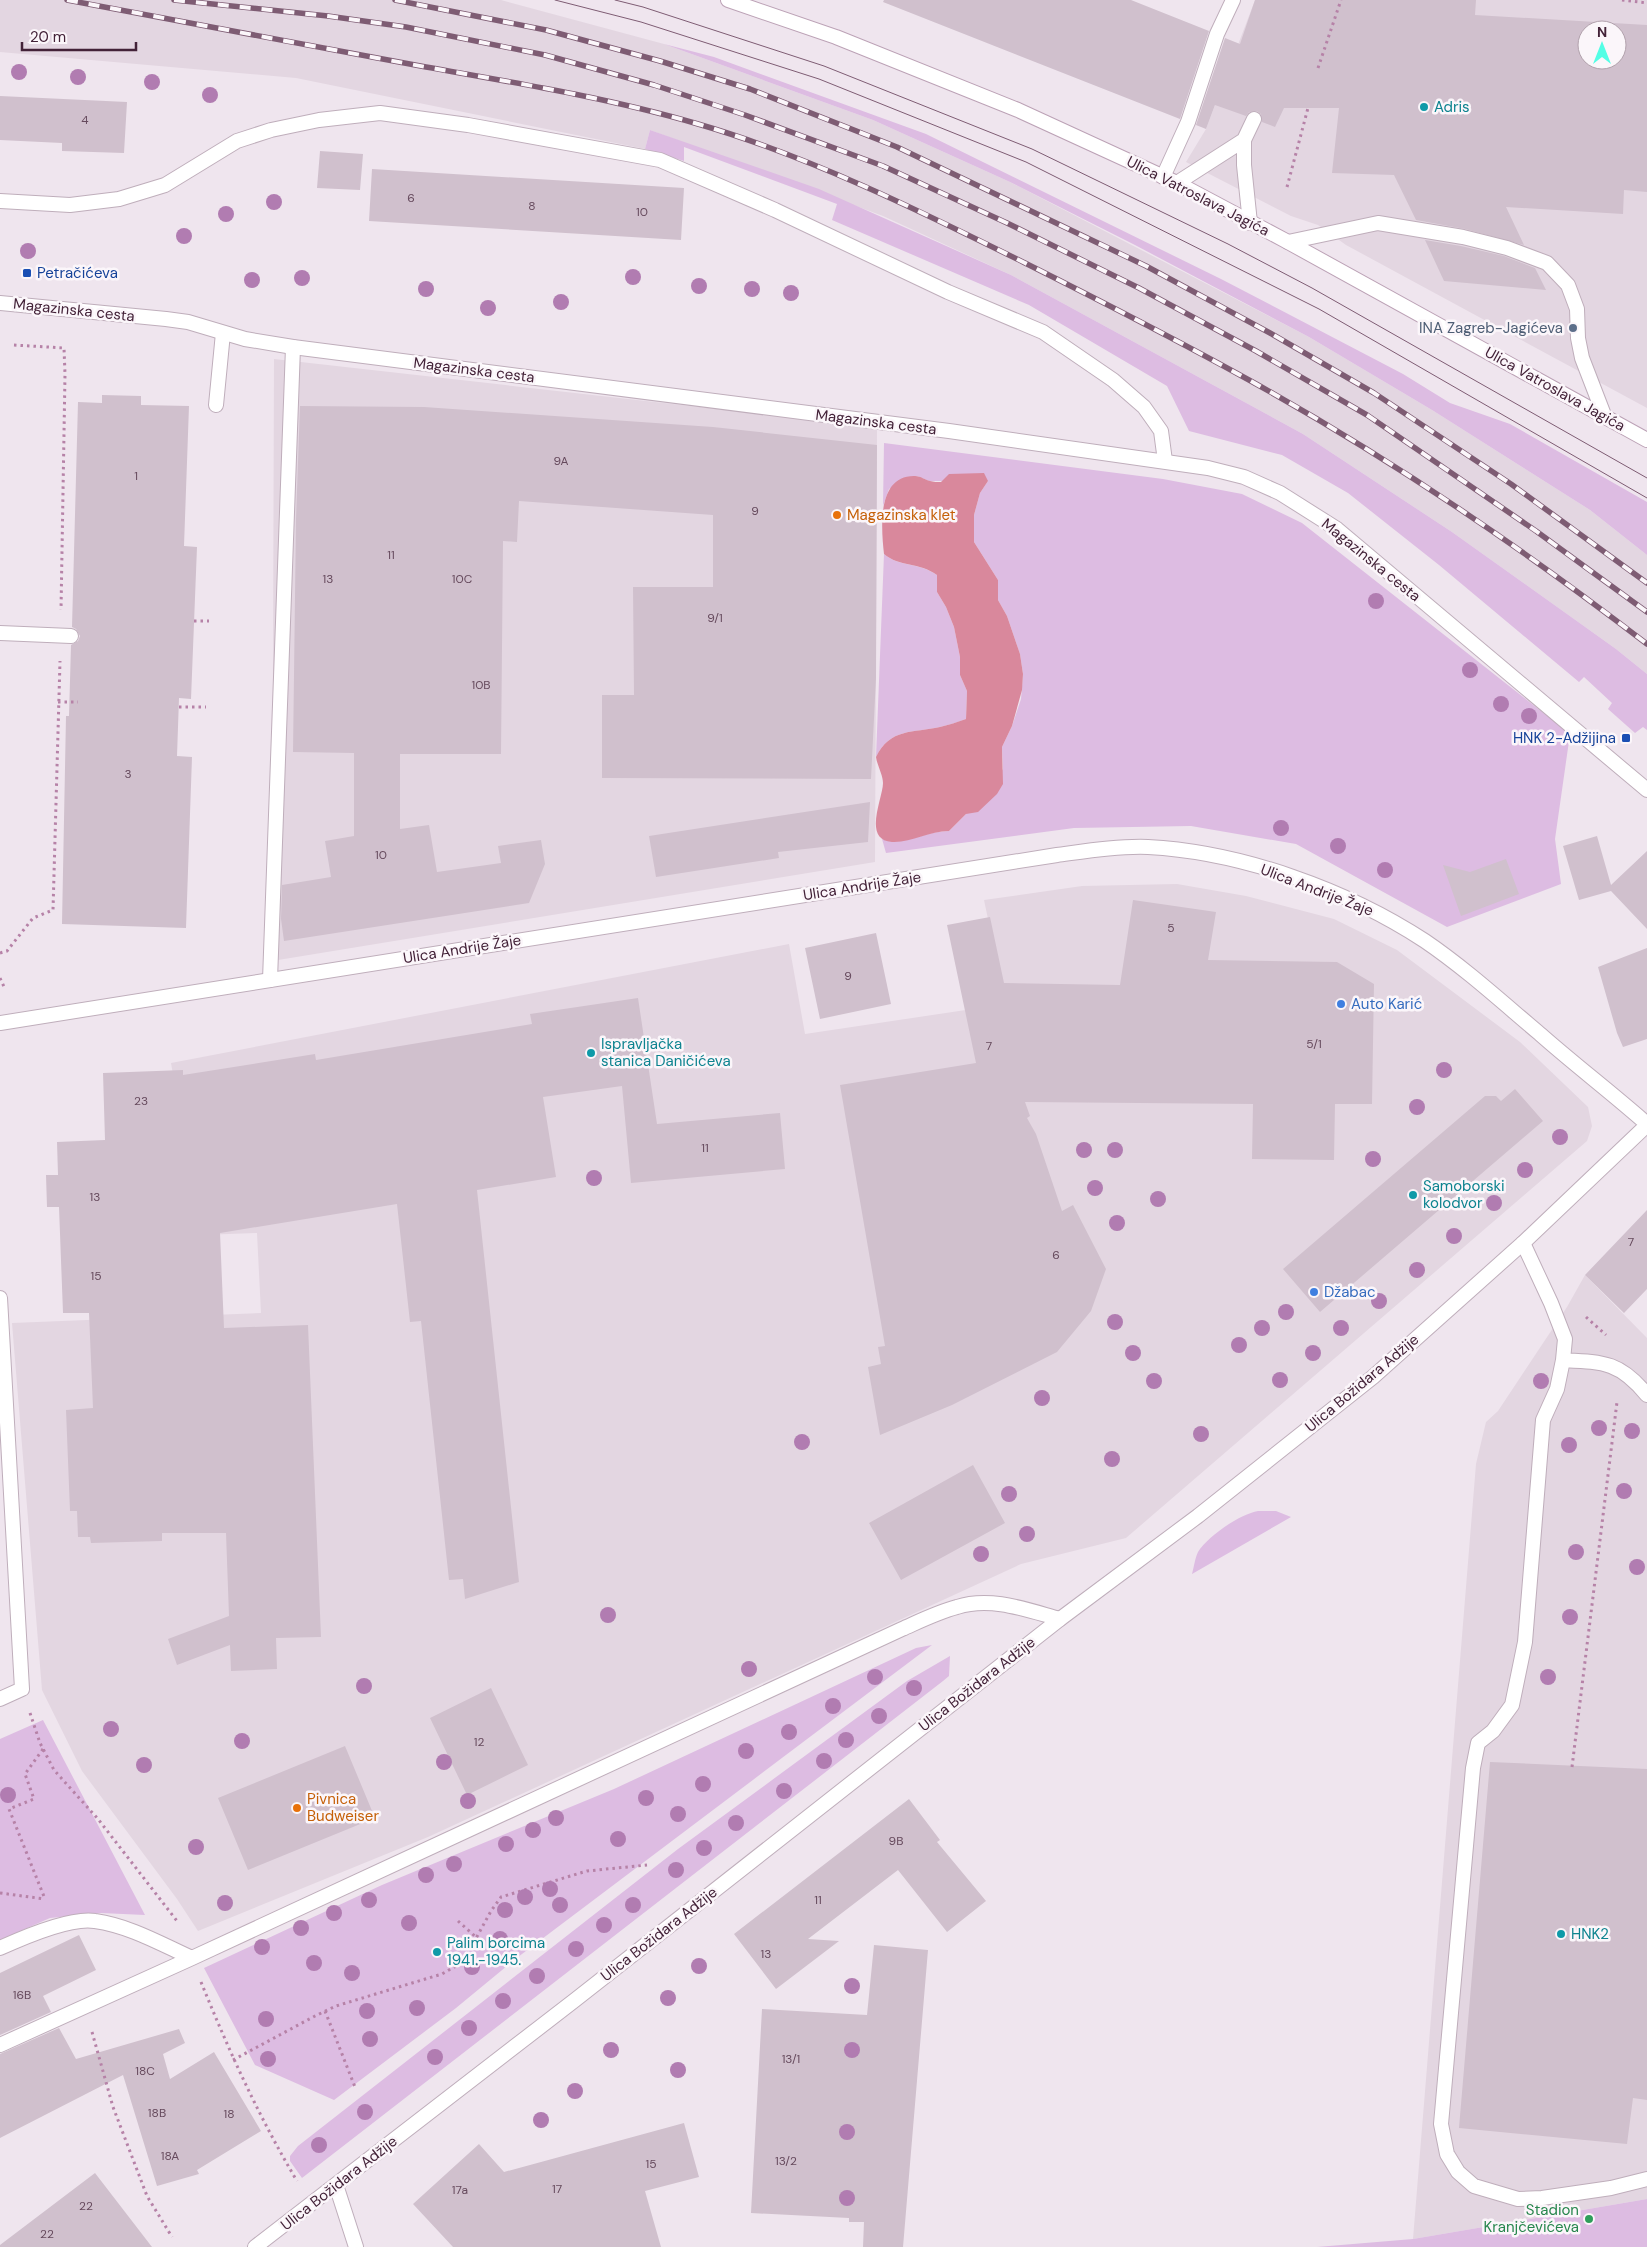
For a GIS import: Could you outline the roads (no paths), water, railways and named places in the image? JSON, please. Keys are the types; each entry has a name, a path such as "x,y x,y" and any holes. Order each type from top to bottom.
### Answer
{"street":[{"name":"Ulica Vatroslava Jagića","path":"728,0 836,37 1018,110 1177,183 1647,440"},
{"path":"1163,177 1188,122 1217,34 1233,0"},
{"path":"0,202 70,205 120,199 164,185 246,138 271,130 319,120 380,113 468,125 660,160 775,210 948,292 1043,332 1113,380 1144,407 1161,431 1165,461"},
{"path":"1250,223 1244,165 1244,140 1254,119"},
{"path":"1177,183 1244,140"},
{"path":"1288,242 1378,223 1463,237 1507,248 1546,262 1568,285 1577,309 1578,338 1582,358 1604,416"},
{"name":"Magazinska cesta","path":"0,303 188,322 245,339 293,347 1165,461 1208,468 1244,477 1280,493 1337,529 1647,790"},
{"path":"216,405 223,333"},
{"path":"270,980 293,347"},
{"path":"0,634 71,636"},
{"name":"Ulica Andrije Žaje","path":"0,1023 1057,855 1146,847 1194,852 1271,870 1336,894 1384,916 1437,950 1488,989 1647,1124"},
{"name":"Ulica Božidara Adžije","path":"255,2247 1060,1619 1198,1516 1373,1377 1523,1243 1647,1124"},
{"path":"1523,1243 1551,1303 1565,1339 1557,1389 1543,1420 1525,1642 1512,1705 1493,1730 1478,1743 1473,1768 1441,2124 1447,2154 1458,2172 1474,2186 1518,2199 1542,2198 1611,2188 1647,2179"},
{"path":"0,1298 22,1689 0,1698"},
{"path":"1563,1360 1602,1362 1633,1378 1647,1395"},
{"name":"Ulica Božidara Adžije","path":"0,2045 902,1629 958,1606 984,1602 1005,1604 1060,1619"},
{"path":"0,1948 54,1926 93,1920 132,1930 192,1958"},
{"path":"336,2185 356,2247"}],"tram line":[{"path":"555,0 641,22 819,79 1026,162 1319,309 1647,498"},
{"path":"615,0 643,7 824,66 1032,149 1228,244 1312,288 1647,478"}],"railway":[{"path":"67,0 529,85 631,106 740,137 823,169 906,205 1053,277 1138,320 1301,409 1453,504 1647,644"},
{"path":"174,0 328,16 406,27 545,55 654,85 745,115 883,166 1007,223 1139,288 1256,351 1367,415 1536,531 1647,612"},
{"path":"395,0 546,30 660,61 750,89 897,147 1146,266 1270,333 1374,393 1511,484 1647,583"}],"place":[{"name":"Adris","path":"1424,107"},
{"name":"Petračićeva","path":"27,273"},
{"name":"INA Zagreb-Jagićeva","path":"1573,328"},
{"name":"Magazinska klet","path":"837,515"},
{"name":"HNK 2-Adžijina","path":"1626,738"},
{"name":"Auto Karić","path":"1341,1004"},
{"name":"Ispravljačka stanica Daničićeva","path":"591,1053"},
{"name":"Samoborski kolodvor","path":"1413,1195"},
{"name":"Džabac","path":"1314,1292"},
{"name":"Pivnica Budweiser","path":"297,1808"},
{"name":"HNK2","path":"1561,1934"},
{"name":"Palim borcima 1941.-1945.","path":"437,1952"},
{"name":"Stadion Kranjčevićeva","path":"1589,2219"}]}
